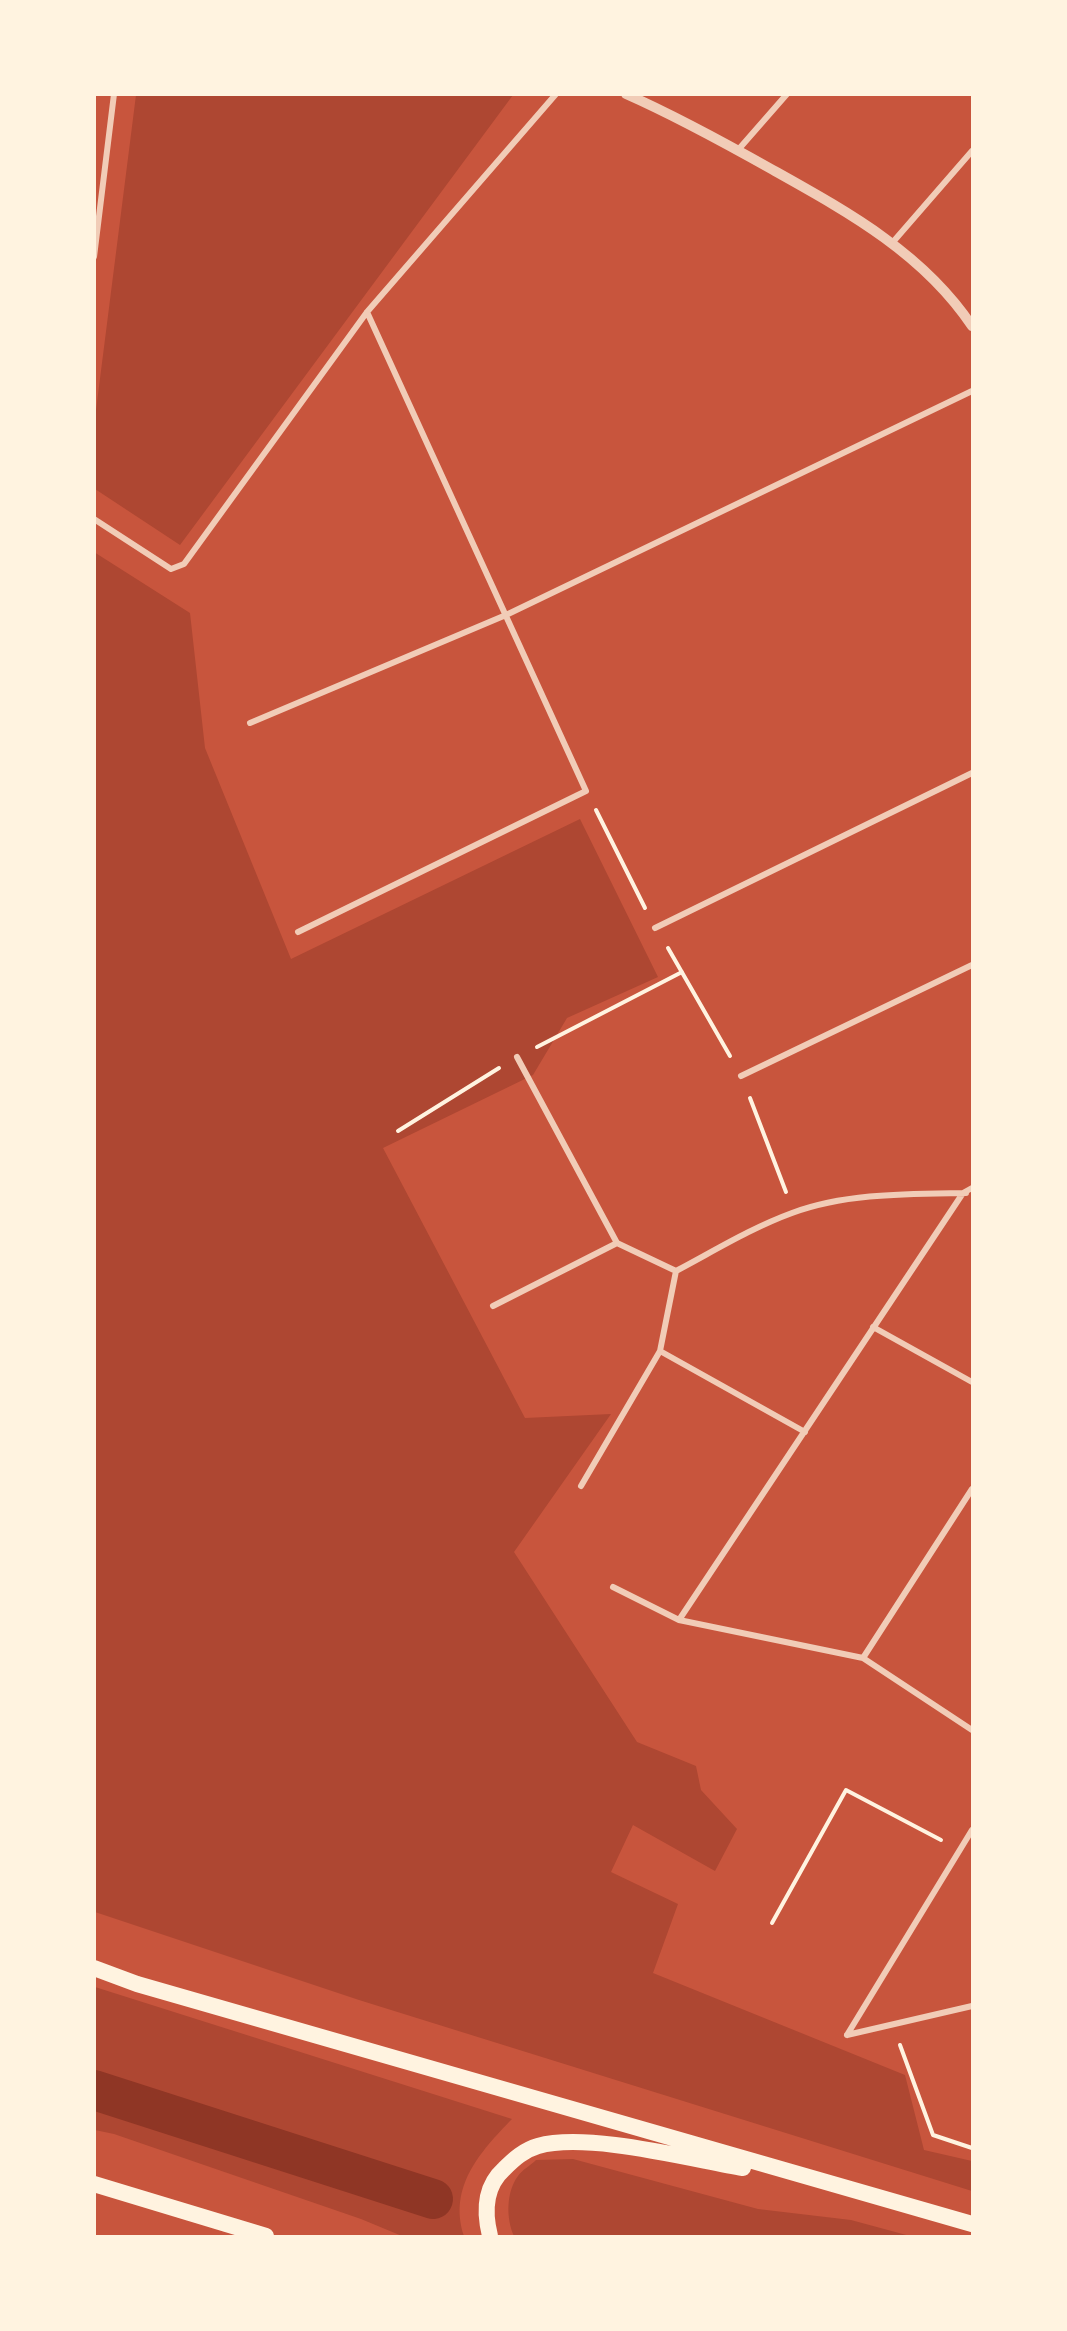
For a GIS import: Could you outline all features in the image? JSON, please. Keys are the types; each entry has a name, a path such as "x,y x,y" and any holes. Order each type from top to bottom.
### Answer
{"highway":[{"path":"94,1968 137,1984 972,2224"},
{"path":"490,2236 486,2217 488,2192 497,2175 517,2156 538,2146 591,2142 824,2181"},
{"path":"94,2184 266,2236"}],"street":[{"path":"94,257 114,94"},
{"path":"94,519 171,568 183,564 367,312 556,94"},
{"path":"626,94 738,150 851,214 893,242 957,303 972,326"},
{"path":"738,150 787,94"},
{"path":"893,242 972,151"},
{"path":"298,932 586,791 367,312"},
{"path":"250,723 506,615 972,391"},
{"path":"655,928 972,773"},
{"path":"741,1076 972,966"},
{"path":"517,1057 616,1243 676,1271"},
{"path":"676,1271 763,1225 794,1212 873,1196 963,1193 972,1190"},
{"path":"680,1620 963,1193"},
{"path":"493,1306 616,1243"},
{"path":"581,1486 660,1351 676,1271"},
{"path":"873,1327 972,1382"},
{"path":"660,1351 804,1432"},
{"path":"863,1658 972,1489"},
{"path":"613,1587 680,1620 863,1658 972,1730"},
{"path":"972,1830 847,2035 972,2006"}],"path":[{"path":"586,791 655,928"},
{"path":"772,1923 846,1790 960,1850"},
{"path":"893,2025 933,2135 972,2148"}],"shaded area":[{"path":"136,95 513,95 180,545 95,489 95,418"},
{"path":"94,552 190,613 205,748 291,959 580,819 658,977 567,1018 533,1075 383,1148 525,1418 611,1414 514,1552 637,1742 696,1766 701,1790 737,1829 715,1871 633,1825 611,1872 678,1904 653,1973 905,2075 924,2150 972,2161 972,2191 359,2000 95,1912"},
{"path":"95,1987 512,2119 489,2144 470,2172 464,2186 460,2202 460,2218 464,2236 402,2236 361,2219 114,2134 95,2130"},
{"path":"573,2159 758,2209 851,2220 910,2236 514,2236 510,2222 509,2198 518,2176 536,2160"}],"waterway":[{"path":"94,2090 433,2199"}]}
